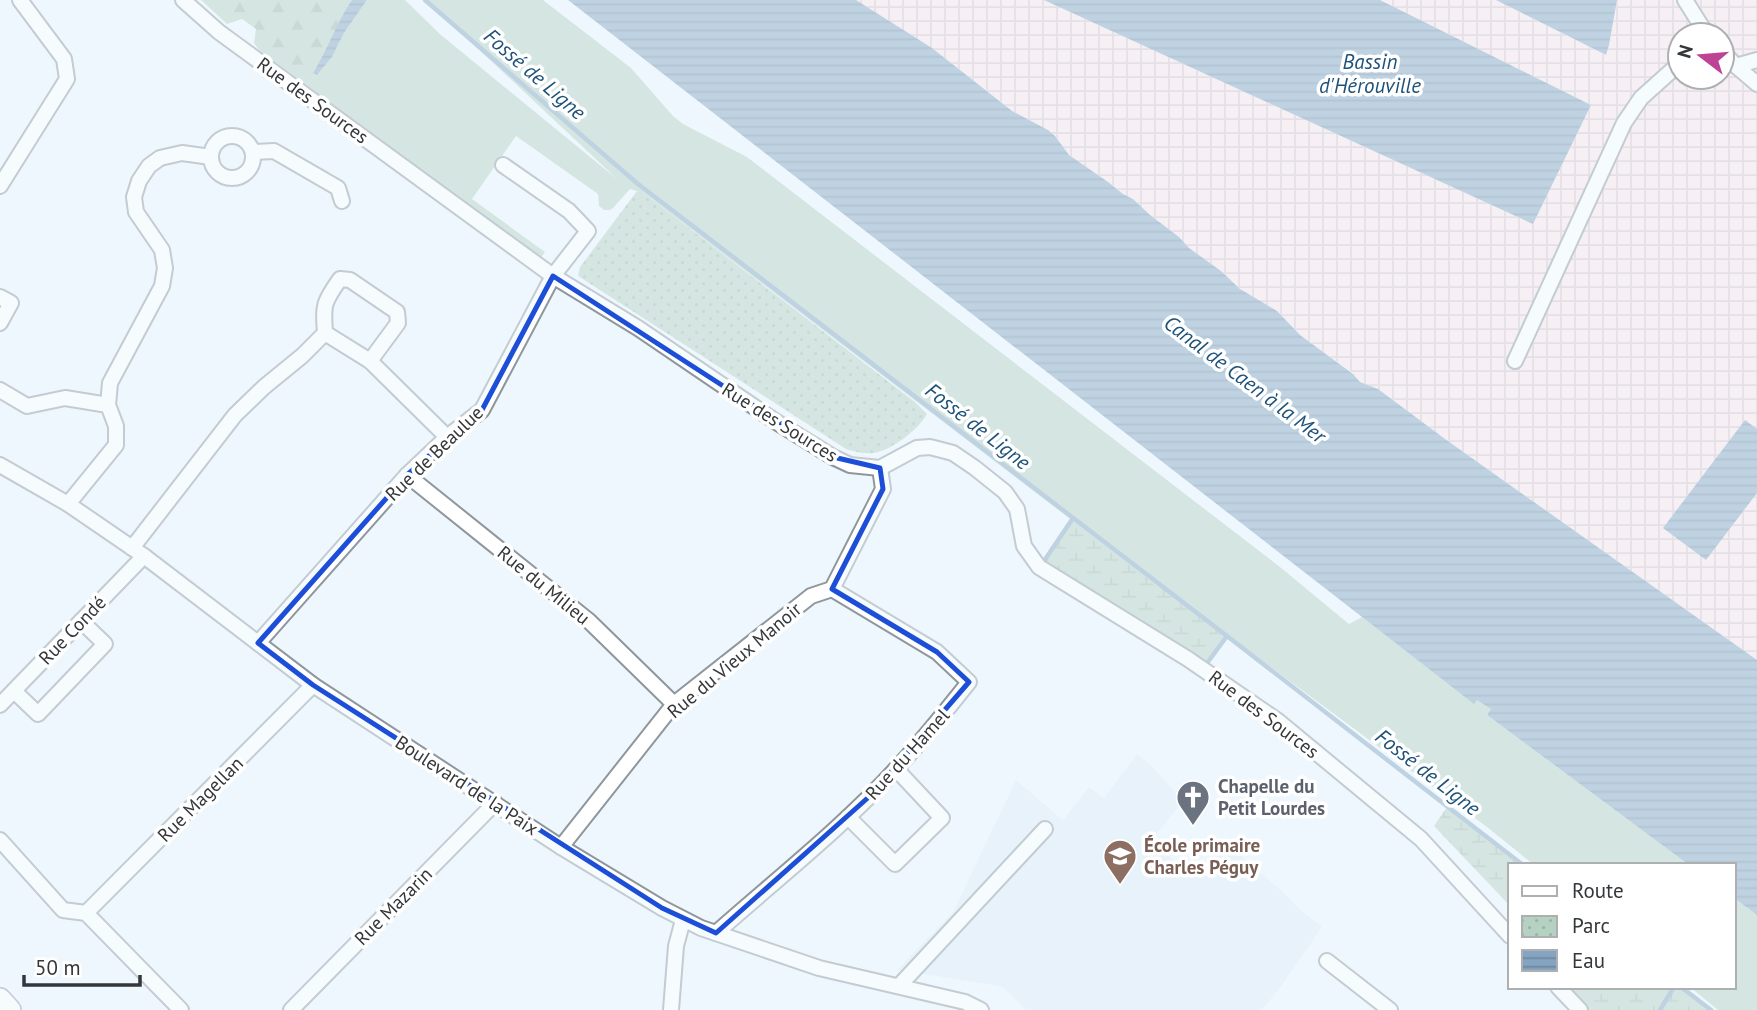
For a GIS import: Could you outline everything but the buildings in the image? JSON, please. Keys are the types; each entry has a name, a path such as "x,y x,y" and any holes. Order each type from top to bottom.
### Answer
{"highway":[{"path":"0,999 10,1010"}],"street":[{"path":"0,186 67,79 64,59 20,0"},
{"name":"Rue des Sources","path":"183,0 219,32 554,276 833,457 850,465 880,468 917,448 930,447 953,453 975,468 1005,492 1017,509 1024,547 1039,567 1188,659 1278,721 1421,839 1508,934"},
{"path":"1685,0 1698,21"},
{"path":"1736,66 1757,61"},
{"path":"1736,66 1757,84"},
{"path":"1515,362 1624,123 1642,98 1666,76"},
{"path":"227,137 240,137 253,152 251,166 247,172 235,177 228,177 216,170 211,157 216,144 227,137"},
{"path":"253,152 274,151 338,188 342,201"},
{"path":"68,504 116,445 116,426 108,405 110,383 162,286 165,268 162,250 136,212 134,197 139,181 149,166 160,158 183,153 211,157"},
{"name":"Rue de Beaulue","path":"258,643 407,475 447,437 482,410 554,276 588,231 569,211 503,165"},
{"path":"132,548 235,415 325,333 323,307 340,279 350,279 397,312 398,323 370,360"},
{"path":"0,297 11,303 0,323"},
{"path":"325,333 370,360 447,437"},
{"path":"0,390 27,406 65,398 108,405"},
{"name":"Boulevard de la Paix","path":"0,465 68,504 144,556 313,685 561,847 683,920 819,968 965,1002 981,1010"},
{"path":"832,589 883,489 880,468"},
{"name":"Rue du Milieu","path":"407,475 589,621 674,704"},
{"name":"Rue Condé","path":"0,705 144,556"},
{"name":"Rue du Vieux Manoir","path":"561,847 674,704 811,596 832,589"},
{"name":"Rue du Hamel","path":"716,933 848,817 897,769 969,682 937,652 832,589"},
{"path":"14,691 38,714 105,644 81,621"},
{"name":"Rue Magellan","path":"86,913 313,685"},
{"path":"848,817 895,864 942,818 897,769"},
{"name":"Rue Mazarin","path":"291,1010 495,803"},
{"path":"899,986 1045,829"},
{"path":"0,840 63,910 86,913 181,1010"},
{"path":"671,1010 676,946 683,920"},
{"path":"1327,961 1386,1009"},
{"path":"1560,989 1580,1010"}],"highlighted area":[{"path":"553,276 833,457 880,468 883,489 832,589 937,652 969,682 871,795 716,933 662,908 313,685 258,643 407,475 482,410"}],"shaded area":[{"path":"856,0 1044,0 1533,224 1591,105 1380,0 1496,0 1605,55 1617,0 1757,0 1757,660 1378,389 1360,382 1353,373 1300,335 1276,311 1240,289 1221,271 1189,248 1133,199 1069,155 1048,130 1012,111 932,48"},
{"name":"École primaire Charles Péguy","path":"1137,754 1152,766 1183,801 1155,836 1156,846 1190,873 1200,871 1226,843 1322,927 1262,1010 1026,1010 999,986 897,970 953,912 1016,780 1063,820 1089,787 1104,798"}],"green space":[{"path":"201,0 352,0 307,85 259,50 254,43 256,29 242,19 227,24"},
{"path":"367,0 405,0 441,35 617,179 426,0 543,0 631,68 683,124 747,157 1280,567 1349,624 1362,617 1474,703 1477,699 1491,709 1487,715 1686,863 1532,863 1487,827 1069,518 654,201 630,189 613,208 604,210 599,206 598,194 516,136 472,199 545,252 540,259 307,85 332,57 344,33"},
{"path":"637,191 654,201 915,402 927,414 923,420 889,448 874,453 846,449 578,276 580,267"},
{"path":"1073,518 1227,636 1201,668 1041,564"},
{"path":"1447,807 1519,863 1508,863 1508,904 1434,826"},
{"path":"1736,899 1757,915 1757,1010 1718,1010 1692,989 1736,989"},
{"path":"1560,989 1684,989 1710,1010 1580,1010"}],"water":[{"path":"352,0 367,0 344,33 332,57 317,75 313,73 341,18"},
{"name":"Canal de Caen à la Mer","path":"568,0 856,0 932,48 1012,111 1048,130 1069,155 1133,199 1240,289 1277,311 1300,335 1360,382 1378,389 1757,660 1757,915 1736,899 1736,863 1686,863 1487,715 1491,709 1477,700 1474,704"},
{"name":"Bassin d'Hérouville","path":"1044,0 1380,0 1591,105 1533,224"},
{"path":"1496,0 1617,0 1606,55"},
{"path":"1745,420 1757,429 1757,493 1706,560 1663,528"}],"waterway":[{"name":"Fossé de Ligne","path":"425,0 638,184 1520,863"},
{"path":"1042,564 1073,518"},
{"path":"1205,666 1227,636"},
{"path":"1660,1010 1673,989"},
{"name":"Fossé de Ligne","path":"1684,989 1711,1010"}],"place":[{"name":"Chapelle du Petit Lourdes","path":"1193,827"},
{"name":"École primaire Charles Péguy","path":"1120,886"}]}
